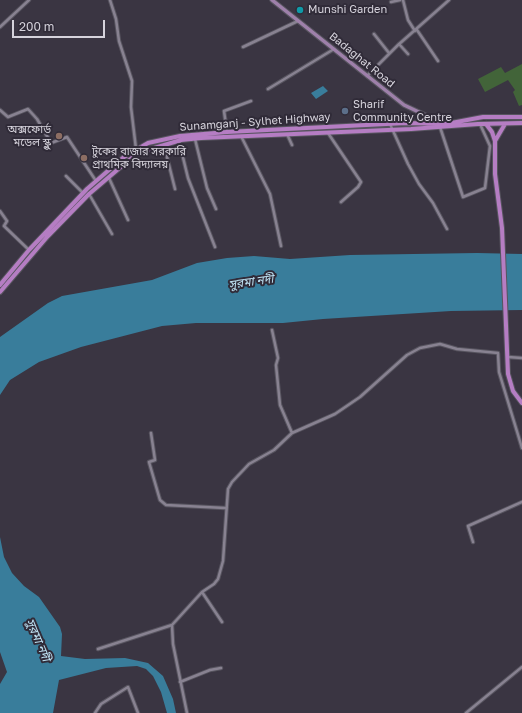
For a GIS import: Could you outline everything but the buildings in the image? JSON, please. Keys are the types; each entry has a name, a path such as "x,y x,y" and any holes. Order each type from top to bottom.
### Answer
{"main road":[{"name":"Badaghat Road","path":"272,0 404,105 446,125"},
{"name":"Sunamganj - Sylhet Highway","path":"0,292 47,237 89,194 133,157 164,145 195,139 240,136 440,127 483,117 522,117"},
{"path":"497,117 497,124"},
{"name":"Sunamganj - Sylhet Highway","path":"0,285 29,250 83,193 136,149 148,143 180,136 227,132 390,123 446,125 522,124"},
{"path":"406,123 407,129"},
{"path":"486,124 492,132 495,141 495,181 500,201 502,228 508,357 512,387 517,398 522,403"},
{"path":"495,141 505,124"},
{"path":"353,125 353,131"}],"street":[{"path":"0,27 29,0"},
{"path":"110,0 116,19 119,41 132,81 131,107 136,149"},
{"path":"391,2 400,0"},
{"path":"403,0 408,20 438,61"},
{"path":"367,76 389,53 416,31 449,0"},
{"path":"243,47 298,20"},
{"path":"374,34 389,53"},
{"path":"399,44 408,54"},
{"path":"268,89 334,49"},
{"path":"227,132 224,111 251,101"},
{"path":"0,110 8,117 28,109 37,119 51,143 67,137 96,181"},
{"path":"390,123 408,164 419,184 433,203 447,229"},
{"path":"440,127 463,197 485,188 490,146 480,124"},
{"path":"328,132 361,182 358,188 341,202"},
{"path":"287,133 292,145"},
{"path":"240,136 270,194 280,246"},
{"path":"195,139 207,188 216,209"},
{"path":"179,141 188,178 215,247"},
{"path":"164,145 175,189"},
{"path":"66,176 83,193"},
{"path":"108,177 128,220"},
{"path":"89,194 112,234"},
{"path":"0,211 7,220 4,226 29,250"},
{"path":"272,330 278,358 276,364 280,405 292,433"},
{"path":"98,649 172,625 202,592 214,584 221,572 225,508 228,488 232,482 250,464 274,450 292,433 335,414 360,397 407,356 420,348 440,344 458,349 498,353 499,372 522,448"},
{"path":"508,357 522,358"},
{"path":"151,433 155,460 150,462 160,500 166,505 225,508"},
{"path":"473,542 468,526 522,502"},
{"path":"202,592 222,622"},
{"path":"172,625 173,644 187,713"},
{"path":"466,713 522,667"},
{"path":"180,682 210,670 221,668"},
{"path":"95,713 100,704 128,687 138,713"}],"green space":[{"path":"522,64 522,105 519,106 513,92 515,90 508,80 485,92 478,79 501,67 505,73"}],"water":[{"path":"323,86 328,91 316,99 311,93"},
{"name":"সুরমা নদী","path":"477,253 522,254 522,310 451,311 283,323 196,323 162,326 81,347 39,362 10,380 0,395 0,337 48,303 62,296 152,280 197,263 227,258 254,256 290,259 350,255"},
{"name":"সুরমা নদী","path":"0,537 4,557 12,573 24,586 39,597 60,627 62,634 61,656 85,659 125,658 148,663 163,676 173,699 176,713 167,713 161,692 153,676 146,669 137,666 106,668 59,680 53,713 0,713 0,684 7,672 0,652"}],"place":[{"name":"Munshi Garden","path":"300,10"},
{"name":"Sharif Community Centre","path":"345,111"},
{"name":"অক্সফোর্ড মডেল স্কুল","path":"59,136"},
{"name":"টুকের বাজার সরকারি প্রাথমিক বিদ্যালয়","path":"84,158"}]}
